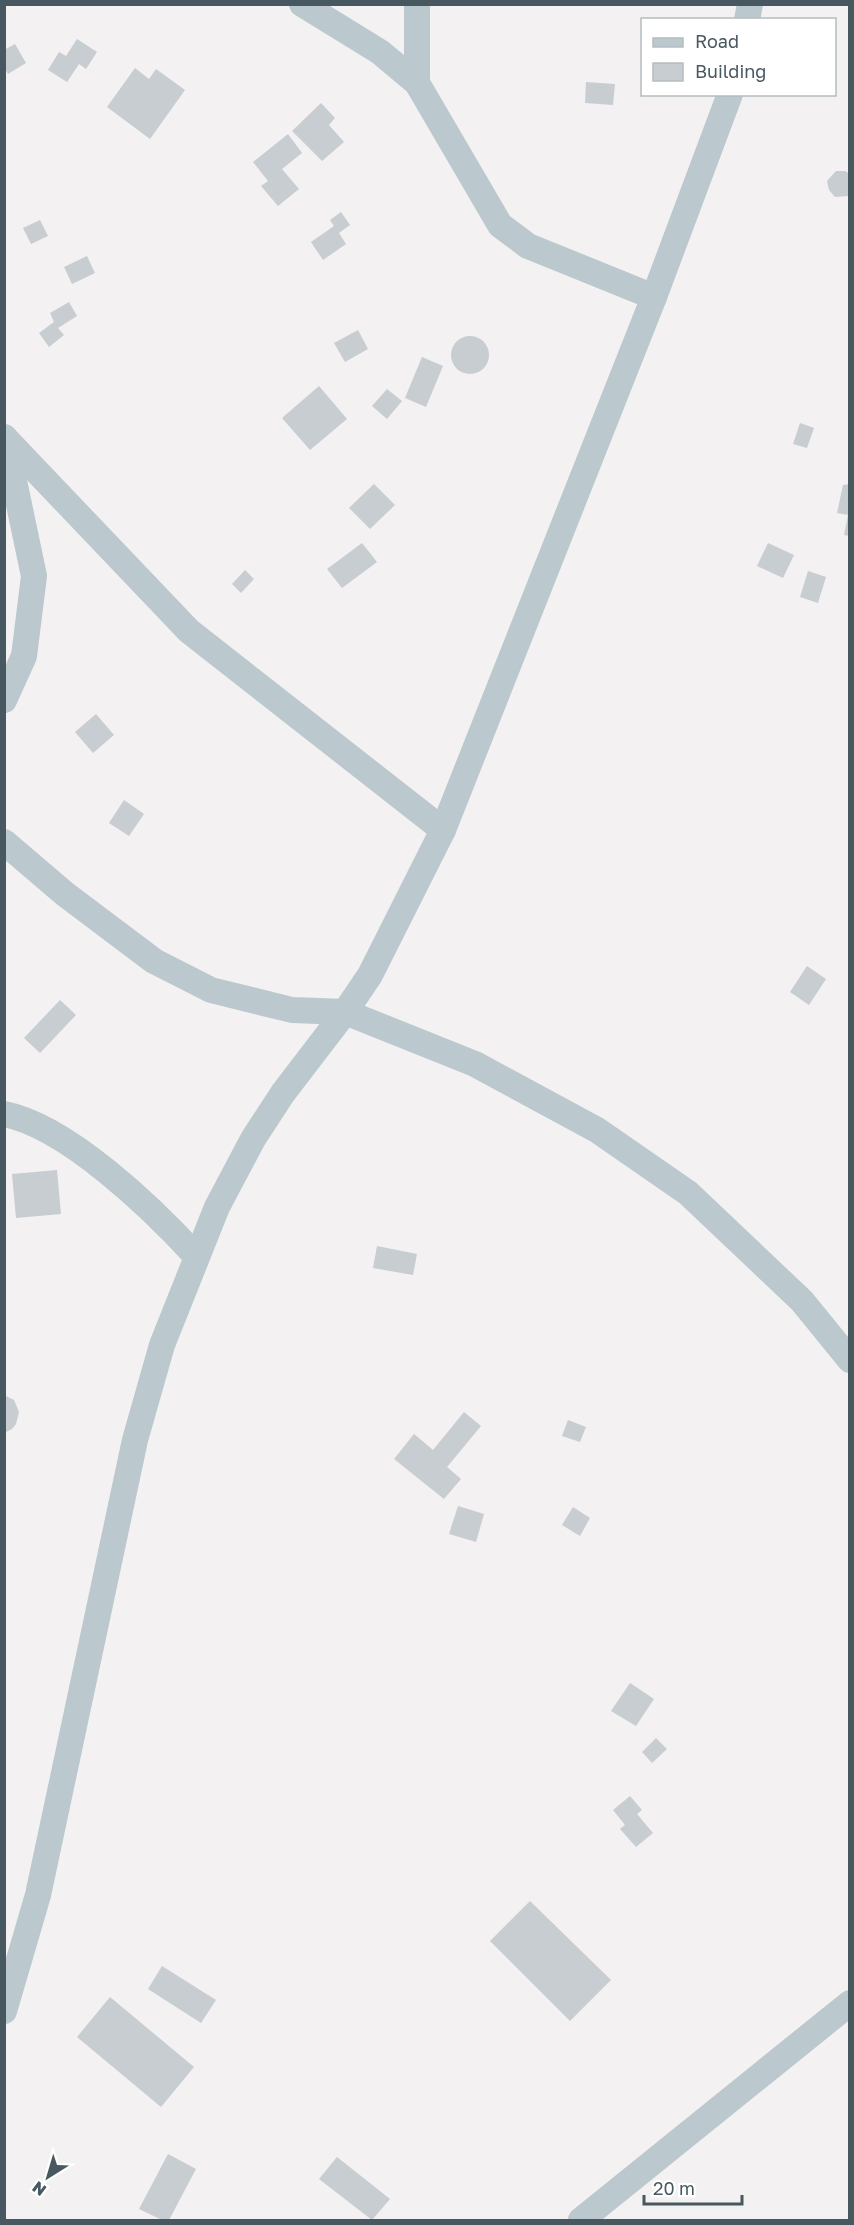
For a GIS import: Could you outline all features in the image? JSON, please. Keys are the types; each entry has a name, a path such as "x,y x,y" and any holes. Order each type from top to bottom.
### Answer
{"street":[{"path":"302,4 380,52 417,83 500,225 528,246 654,297"},
{"path":"417,4 417,83"},
{"path":"4,2011 38,1895 135,1440 162,1345 217,1207 253,1139 370,975 443,830 654,297 729,96"},
{"path":"5,438 189,631 443,830"},
{"path":"4,700 24,656 34,576 5,438"},
{"path":"4,842 65,894 154,961 211,990 292,1010 345,1012 476,1064 597,1130 688,1193 802,1301 849,1360"},
{"path":"4,1113 22,1117 79,1150 159,1216 196,1256"},
{"path":"581,2220 849,2002"}],"building":[{"path":"77,39 97,52 86,69 79,64 67,82 48,70 59,52 66,56"},
{"path":"15,44 26,63 8,74 4,67 4,50"},
{"path":"135,68 149,79 156,69 185,90 150,139 107,107"},
{"path":"586,82 615,84 613,105 585,103"},
{"path":"321,103 335,118 329,125 344,142 322,161 292,131"},
{"path":"288,134 302,153 282,169 299,189 278,206 261,186 268,181 253,162"},
{"path":"836,171 845,171 850,174 848,196 835,197 829,190 827,181"},
{"path":"341,212 350,225 339,233 346,244 323,260 311,242 334,226 330,220"},
{"path":"40,220 48,236 31,244 23,228"},
{"path":"87,256 95,273 72,284 64,267"},
{"path":"69,302 77,316 58,328 64,335 49,347 39,333 54,322 50,313"},
{"path":"358,330 368,349 345,362 334,343"},
{"path":"470,336 484,341 489,355 484,369 470,374 456,369 451,355 456,341"},
{"path":"422,357 443,366 426,407 405,398"},
{"path":"319,386 347,419 310,450 282,418"},
{"path":"387,389 402,401 387,419 372,406"},
{"path":"800,423 814,428 807,448 793,444"},
{"path":"374,484 395,505 370,529 349,508"},
{"path":"850,484 850,536 844,535 848,515 837,513 843,485"},
{"path":"362,543 377,562 342,588 327,569"},
{"path":"768,543 794,555 783,578 757,566"},
{"path":"245,570 254,579 241,593 232,584"},
{"path":"808,571 826,577 818,603 800,597"},
{"path":"96,714 114,735 93,753 75,732"},
{"path":"124,800 144,814 129,836 109,823"},
{"path":"807,966 826,979 809,1005 790,992"},
{"path":"60,1000 76,1015 40,1053 24,1038"},
{"path":"57,1170 61,1214 16,1218 12,1174"},
{"path":"377,1246 417,1254 413,1275 373,1268"},
{"path":"4,1395 14,1400 19,1412 16,1424 4,1433"},
{"path":"464,1412 481,1426 447,1467 461,1479 444,1499 394,1459 414,1434 433,1450"},
{"path":"568,1420 586,1427 580,1442 562,1436"},
{"path":"458,1506 484,1514 476,1542 449,1534"},
{"path":"573,1507 590,1518 580,1536 562,1525"},
{"path":"630,1683 654,1699 636,1726 611,1711"},
{"path":"656,1738 667,1749 652,1763 642,1752"},
{"path":"630,1796 642,1810 637,1814 653,1833 636,1847 620,1829 625,1825 613,1810"},
{"path":"530,1901 611,1980 570,2021 490,1941"},
{"path":"162,1966 216,2000 201,2023 148,1989"},
{"path":"110,1997 194,2067 161,2107 77,2037"},
{"path":"168,2154 196,2169 169,2220 162,2220 139,2209"},
{"path":"337,2157 390,2199 372,2220 319,2179"}]}
